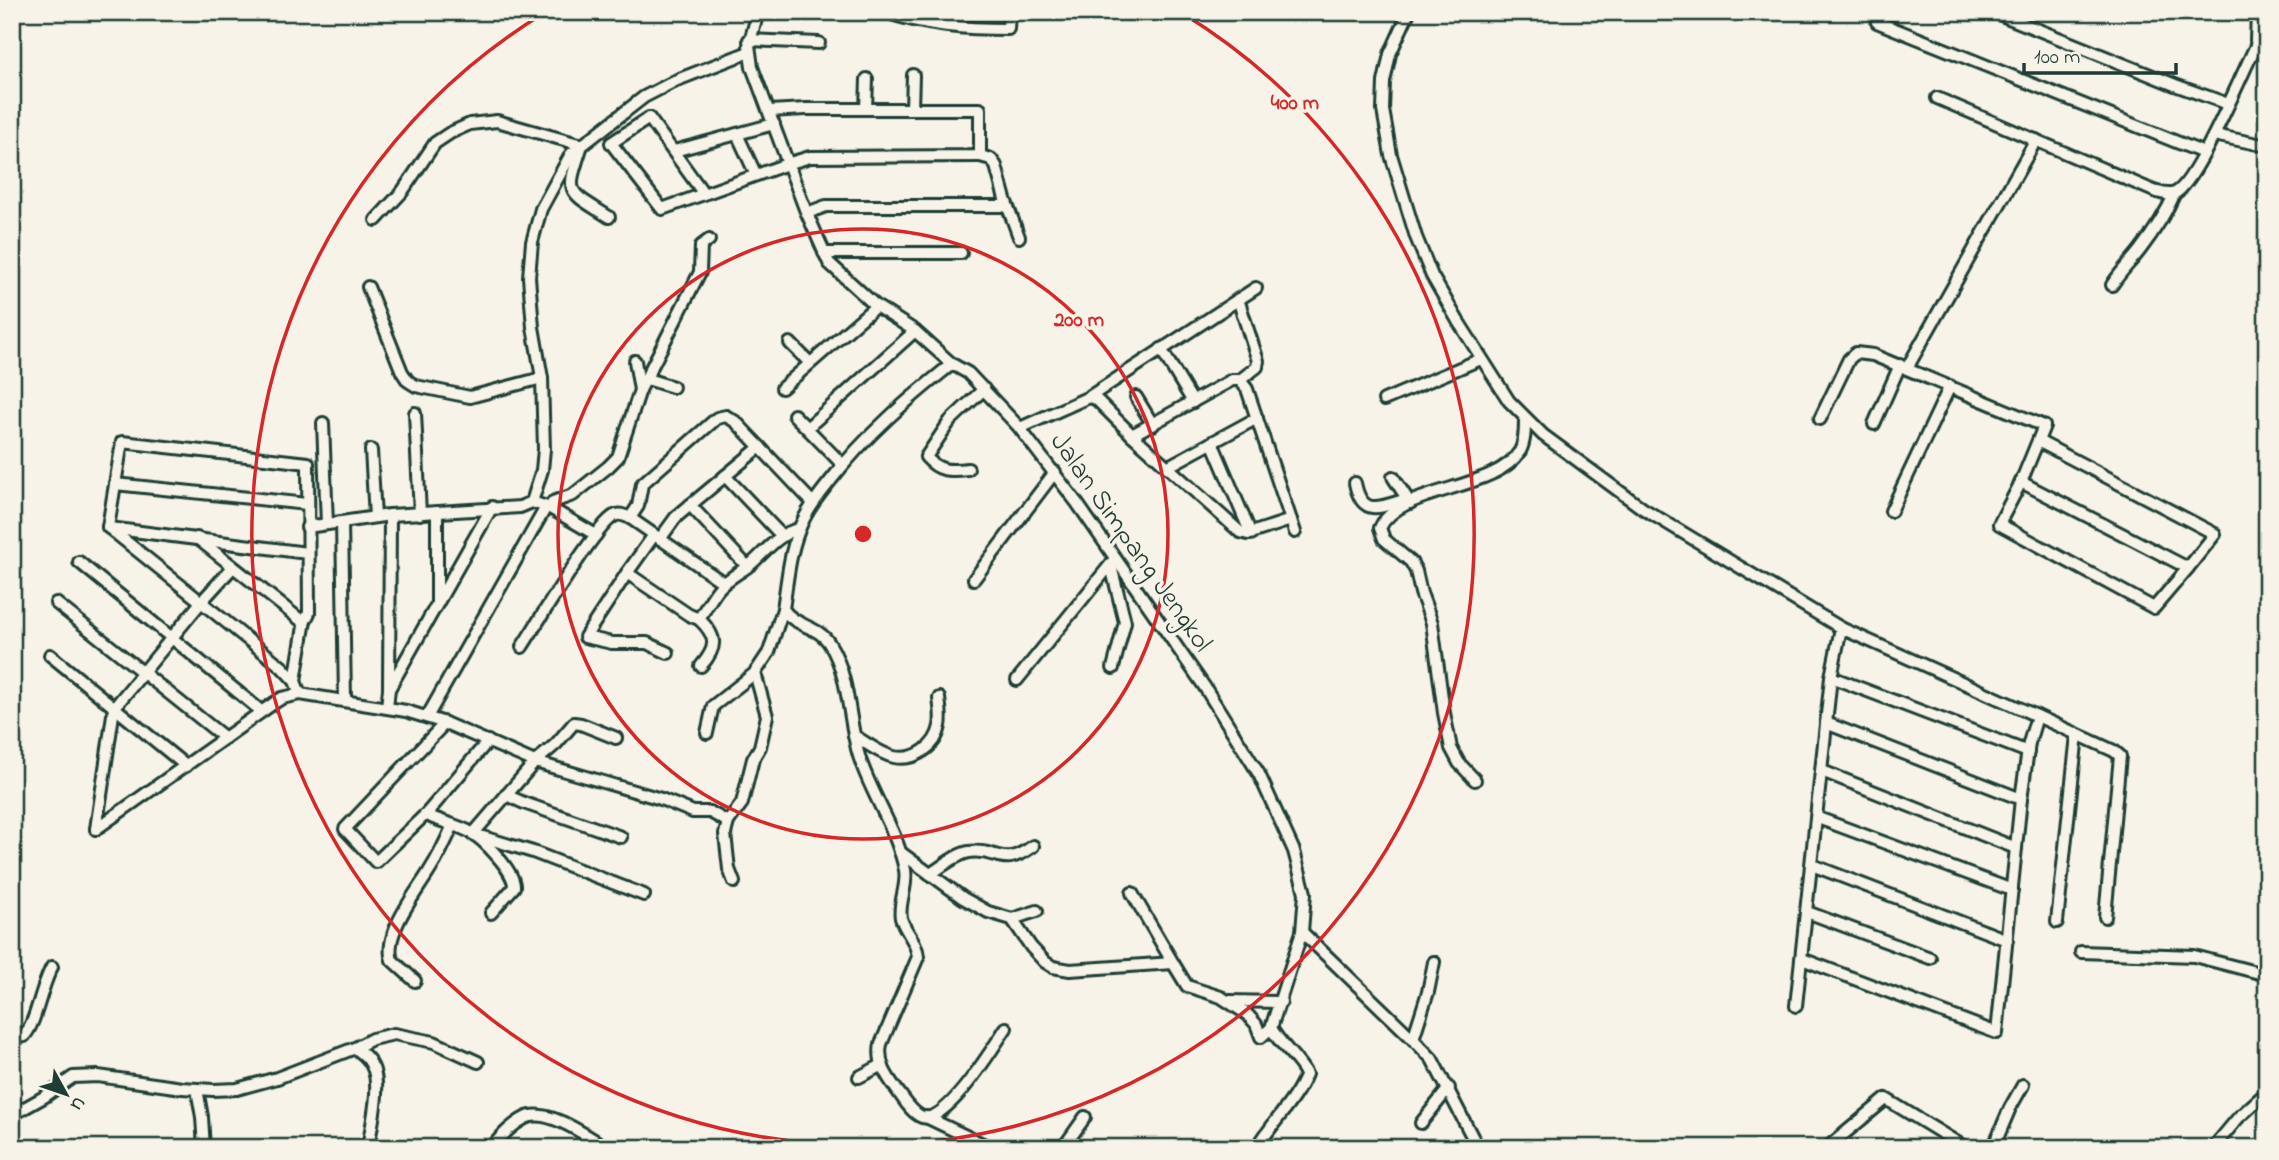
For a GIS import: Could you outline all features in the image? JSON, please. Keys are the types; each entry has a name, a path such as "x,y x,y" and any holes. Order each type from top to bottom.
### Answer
{"street":[{"name":"Jalan Simpang Jengkol","path":"758,12 750,40 752,67 807,213 829,263 876,306 915,331 968,373 1020,428 1055,472 1113,562 1211,697 1259,774 1279,816 1303,878 1305,892 1302,932 1271,1028"},
{"path":"885,12 955,28 1008,29 1009,12"},
{"path":"1409,12 1386,68 1382,94 1386,130 1416,237 1432,276 1509,401 1525,419 1576,461 1642,508 1842,628 2037,716 2120,757 2105,917"},
{"path":"1994,12 2175,86 2228,104"},
{"path":"2256,43 2257,12"},
{"path":"1877,22 2204,153"},
{"path":"2112,285 2123,267 2139,252 2175,193 2186,183 2204,153 2267,24"},
{"path":"750,40 820,43"},
{"path":"532,502 542,470 544,449 542,378 533,327 529,277 531,242 541,209 571,153 644,97 677,80 749,52"},
{"path":"912,108 913,75"},
{"path":"866,109 867,79"},
{"path":"1937,98 2154,191 2175,193"},
{"path":"769,111 980,109 980,156"},
{"path":"704,194 649,118 611,143 662,209 810,157 980,156 991,159 996,166 1019,237"},
{"path":"376,220 402,192 435,143 470,124 497,121 582,145"},
{"path":"674,151 774,124"},
{"path":"737,134 756,175"},
{"path":"2214,135 2267,146"},
{"path":"1874,424 1903,367 2036,140"},
{"path":"582,145 570,180 575,195 609,217"},
{"path":"807,213 826,206 1007,206"},
{"path":"426,717 548,508 553,502 573,495 590,484 618,457 640,390 700,272 701,246 709,240"},
{"path":"824,253 961,253"},
{"path":"368,287 402,372 408,381 416,386 470,397 542,378"},
{"path":"1020,428 1089,397 1256,288"},
{"path":"1132,435 1232,380 1240,380 1257,367 1258,361 1238,299"},
{"path":"782,388 876,306"},
{"path":"807,428 915,331"},
{"path":"790,343 810,363"},
{"path":"1161,349 1193,402"},
{"path":"1820,419 1852,355 1865,353 2044,426 2021,482 1999,524 2154,608 2215,534 2038,442"},
{"path":"1384,400 1481,359"},
{"path":"635,361 640,390"},
{"path":"707,733 713,706 755,673 769,652 783,609 789,562 799,529 813,503 879,425 952,363"},
{"path":"647,379 673,387"},
{"path":"1089,397 1096,399 1132,435 1243,534 1293,526 1246,385 1240,380"},
{"path":"1891,511 1950,386"},
{"path":"968,469 942,470 932,465 926,457 950,421 984,389"},
{"path":"1136,397 1153,425"},
{"path":"415,413 420,514"},
{"path":"794,415 843,465"},
{"path":"629,518 638,506 642,484 717,418 726,416 736,422 813,503"},
{"path":"1167,467 1257,418"},
{"path":"1355,483 1359,499 1366,506 1376,508 1408,501 1503,468 1515,457 1522,445 1525,419"},
{"path":"323,423 327,524"},
{"path":"108,527 122,442 308,463 309,613 305,620 295,681"},
{"path":"1212,442 1251,534"},
{"path":"668,653 647,643 612,643 585,637 627,573 657,537 676,517 760,447"},
{"path":"371,450 375,517"},
{"path":"974,579 1055,472"},
{"path":"725,476 782,536"},
{"path":"1393,477 1408,501"},
{"path":"2021,482 2188,568"},
{"path":"115,484 307,504"},
{"path":"1408,501 1382,523 1380,531 1384,539 1411,562 1416,571 1419,588 1432,623 1451,748 1459,763 1475,780"},
{"path":"307,527 390,515 520,506 532,502 596,535"},
{"path":"690,505 747,566"},
{"path":"389,689 492,507"},
{"path":"437,512 437,605"},
{"path":"387,707 390,515"},
{"path":"522,647 596,535 612,517 618,515 629,518 724,583"},
{"path":"342,522 345,699"},
{"path":"108,527 307,553"},
{"path":"108,527 282,667 295,681 300,694"},
{"path":"699,619 724,583 782,536 799,529"},
{"path":"197,538 298,618 305,620"},
{"path":"79,562 261,711"},
{"path":"1113,562 1125,622 1113,668"},
{"path":"1017,680 1113,562"},
{"path":"233,567 114,708 96,829 261,711 282,698 300,694 345,699 426,717 535,762 661,799 693,812 710,812 728,822"},
{"path":"627,573 699,619 713,634 714,644 707,660 701,666"},
{"path":"55,603 225,738"},
{"path":"783,609 790,619 823,635 836,656 864,769 900,852 906,878 901,915 918,957 884,1034 880,1049 882,1065 906,1103 919,1115 991,1148"},
{"path":"1796,1006 1831,677 1842,628"},
{"path":"50,655 186,766"},
{"path":"734,882 726,853 725,834 728,822 741,803 765,726 766,709 755,673"},
{"path":"1831,677 2028,752"},
{"path":"855,736 897,757 919,754 932,745 939,733 939,698"},
{"path":"1802,959 1997,1033 2021,799 2037,716"},
{"path":"445,723 345,829 376,862 428,812 488,741"},
{"path":"473,834 535,762 573,723 616,738"},
{"path":"1826,723 2021,799"},
{"path":"2057,922 2077,735"},
{"path":"1822,771 2016,848"},
{"path":"506,795 621,837"},
{"path":"428,812 431,817 473,834 533,852 645,895"},
{"path":"1818,818 2012,890"},
{"path":"415,981 392,960 390,950 393,937 408,905 438,858 453,825"},
{"path":"473,834 495,855 514,883 513,889 491,913"},
{"path":"930,874 969,852 1008,859 1017,857 1033,846"},
{"path":"900,852 951,890 988,912 1012,919 1037,911"},
{"path":"1812,865 2007,940"},
{"path":"1132,893 1187,986 1229,1001 1256,1024 1261,1037 1271,1028 1279,1042 1299,1062 1306,1074 1294,1098 1267,1130 1257,1148"},
{"path":"1807,912 1930,958"},
{"path":"1012,919 1039,956 1060,970 1173,963"},
{"path":"1302,932 1432,1059 1478,1148"},
{"path":"2081,952 2193,956 2267,975"},
{"path":"1413,1039 1428,992 1434,962"},
{"path":"12,1038 24,1036 30,1030 42,987 51,967"},
{"path":"1229,1001 1281,1002"},
{"path":"926,1117 948,1106 1006,1028"},
{"path":"12,1115 44,1097 68,1079 78,1076 197,1089 237,1089 258,1085 372,1039 394,1034 434,1042 478,1062"},
{"path":"355,1048 370,1061 375,1074 368,1148"},
{"path":"859,1077 882,1065"},
{"path":"1993,1148 2023,1085"},
{"path":"1421,1123 1449,1088"},
{"path":"197,1089 204,1148"},
{"path":"2213,1148 2238,1118 2267,1092"},
{"path":"1827,1148 1886,1099 1966,1148"},
{"path":"491,1148 518,1122 538,1115 557,1120 607,1148"},
{"path":"1063,1148 1085,1117"}]}
